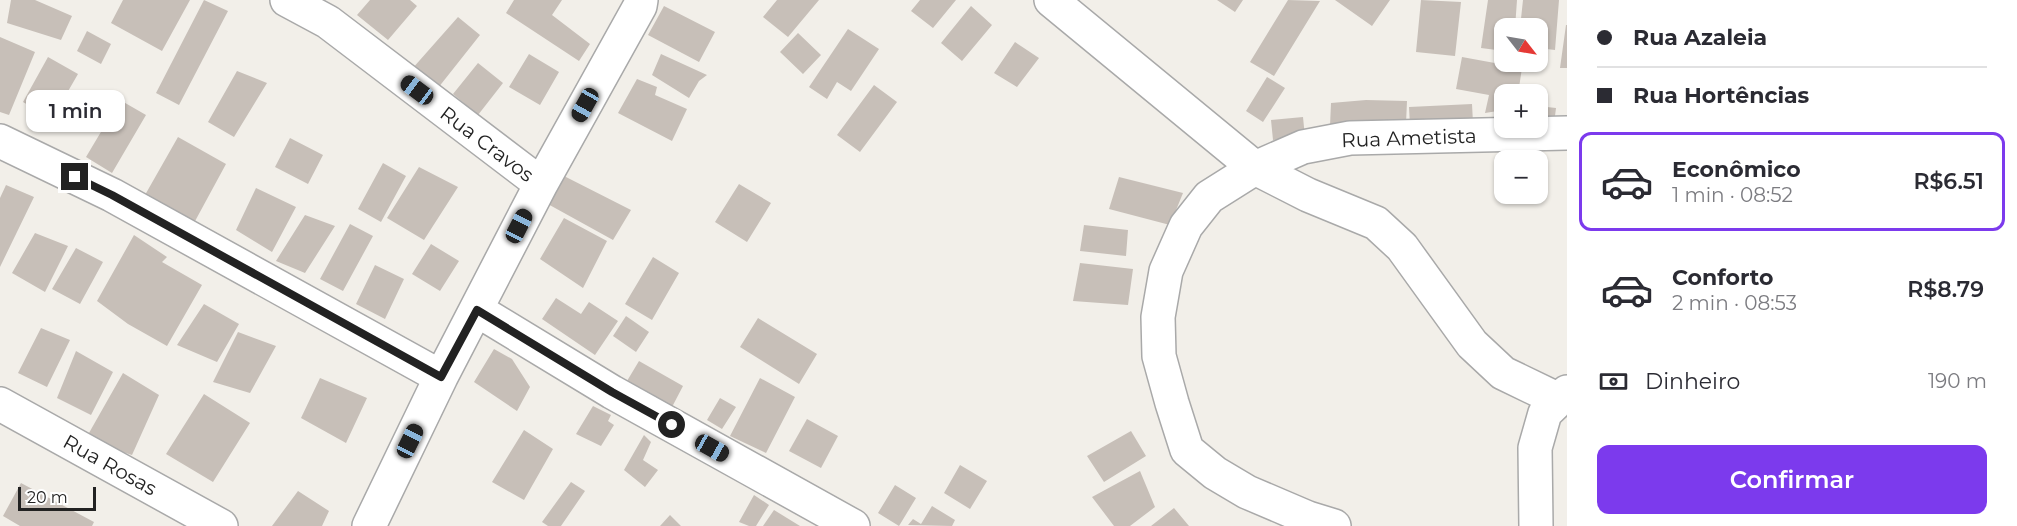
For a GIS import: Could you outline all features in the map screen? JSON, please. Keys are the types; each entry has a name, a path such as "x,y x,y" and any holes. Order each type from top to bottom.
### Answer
{"street":[{"name":"Rua Cravos","path":"287,0 328,22 541,184"},
{"path":"369,526 441,377 541,184 640,6 641,0"},
{"path":"1051,0 1255,168 1308,195 1376,223 1402,247 1472,344 1503,373 1563,396 1545,413 1535,448 1536,526"},
{"name":"Rua Ametista","path":"1334,526 1308,518 1247,492 1215,473 1187,450 1160,356 1158,317 1166,271 1186,226 1209,197 1255,168 1304,147 1350,138 1567,133"},
{"path":"0,141 112,195 441,377"},
{"path":"477,310 612,392 852,526"},
{"name":"Rua Rosas","path":"0,404 221,526"}],"building":[{"path":"11,0 35,0 72,16 61,40 7,23"},
{"path":"123,0 190,0 162,51 111,23"},
{"path":"204,0 228,11 179,105 156,93"},
{"path":"370,0 410,0 417,6 388,40 357,15"},
{"path":"514,0 562,0 552,15 590,44 579,61 506,13"},
{"path":"777,0 819,0 788,37 763,17"},
{"path":"920,0 956,0 933,28 911,11"},
{"path":"1217,0 1243,0 1235,12"},
{"path":"1288,0 1320,1 1274,76 1250,62"},
{"path":"1335,0 1390,0 1372,26"},
{"path":"1421,0 1461,2 1455,56 1416,52"},
{"path":"1488,0 1517,0 1516,18 1494,18 1494,50 1481,48"},
{"path":"1523,0 1559,0 1555,50 1548,49 1548,18 1521,18"},
{"path":"664,6 715,32 699,62 648,35"},
{"path":"971,6 992,25 962,61 941,43"},
{"path":"458,17 480,35 438,88 412,69"},
{"path":"1566,25 1567,68 1560,68"},
{"path":"848,29 879,49 851,91 837,82 827,99 809,87"},
{"path":"87,31 111,44 101,64 77,51"},
{"path":"798,33 821,55 803,74 780,52"},
{"path":"0,37 35,52 9,115 0,112"},
{"path":"1015,42 1039,58 1017,87 994,73"},
{"path":"529,54 559,72 540,105 509,87"},
{"path":"661,54 707,75 699,81 689,98 652,75"},
{"path":"48,57 78,74 52,119 23,102"},
{"path":"1462,57 1494,63 1494,72 1521,72 1520,84 1494,84 1494,112 1485,113 1489,95 1456,89"},
{"path":"478,63 503,83 478,115 453,94"},
{"path":"237,71 267,83 234,137 208,122"},
{"path":"1267,77 1285,88 1263,122 1246,111"},
{"path":"637,79 657,87 655,95 687,109 672,141 618,113"},
{"path":"874,85 897,102 860,152 837,135"},
{"path":"120,100 146,115 112,173 86,157"},
{"path":"1366,100 1407,101 1406,124 1330,126 1331,103"},
{"path":"1472,104 1473,123 1410,126 1409,107"},
{"path":"1548,107 1556,108 1554,124 1548,123"},
{"path":"1303,117 1305,137 1273,140 1271,120"},
{"path":"178,137 226,164 194,223 145,195"},
{"path":"290,138 323,155 308,184 275,167"},
{"path":"383,163 406,176 381,222 358,209"},
{"path":"419,167 458,187 424,240 387,218"},
{"path":"564,176 631,210 613,240 546,203"},
{"path":"1119,177 1183,193 1170,225 1109,209"},
{"path":"739,184 771,203 747,242 715,222"},
{"path":"6,185 34,197 0,267 0,198"},
{"path":"256,188 296,207 272,252 236,230"},
{"path":"305,215 335,226 305,273 276,261"},
{"path":"564,218 607,241 583,288 540,259"},
{"path":"350,224 373,236 343,291 320,279"},
{"path":"1084,225 1128,230 1126,256 1080,251"},
{"path":"35,233 68,246 45,292 12,273"},
{"path":"134,235 167,257 162,262 202,285 167,346 128,324 97,301"},
{"path":"431,244 459,261 440,291 412,274"},
{"path":"76,248 103,262 80,304 52,289"},
{"path":"653,257 679,273 652,320 625,304"},
{"path":"1080,263 1133,269 1128,305 1073,301"},
{"path":"375,265 404,279 385,319 356,304"},
{"path":"556,298 581,314 589,302 618,321 595,355 542,319"},
{"path":"204,304 239,324 217,362 177,345"},
{"path":"626,316 649,332 636,352 613,336"},
{"path":"758,318 817,354 799,384 740,347"},
{"path":"41,328 70,340 47,387 18,373"},
{"path":"238,332 276,346 250,393 213,382"},
{"path":"494,349 512,359 530,387 517,411 474,382"},
{"path":"76,351 113,372 91,415 57,398"},
{"path":"639,361 683,386 672,407 627,381"},
{"path":"123,373 159,395 132,455 85,440"},
{"path":"320,378 367,398 346,443 301,418"},
{"path":"760,378 795,397 766,453 730,436"},
{"path":"204,394 250,423 213,482 166,454"},
{"path":"720,398 736,407 722,429 707,420"},
{"path":"593,406 611,415 608,421 614,425 601,446 576,434"},
{"path":"807,419 838,436 821,468 789,451"},
{"path":"524,430 553,449 524,500 492,482"},
{"path":"1131,431 1146,456 1104,482 1087,456"},
{"path":"644,435 651,442 643,460 658,470 645,487 624,470"},
{"path":"960,465 987,481 970,509 944,493"},
{"path":"1140,471 1155,507 1130,526 1114,526 1092,497"},
{"path":"571,482 585,491 561,526 548,526 542,522"},
{"path":"21,483 94,522 92,526 20,526 3,516"},
{"path":"895,485 916,498 899,526 878,513"},
{"path":"298,491 329,511 322,526 272,526"},
{"path":"754,495 769,505 756,526 749,526 739,522"},
{"path":"932,506 955,520 952,526 908,525 913,519 921,524"},
{"path":"1174,508 1189,526 1151,526"},
{"path":"774,510 800,526 763,526"},
{"path":"670,515 681,526 660,526"}],"route":[{"path":"75,177 112,195 441,377 477,310 612,392 672,425"}]}
